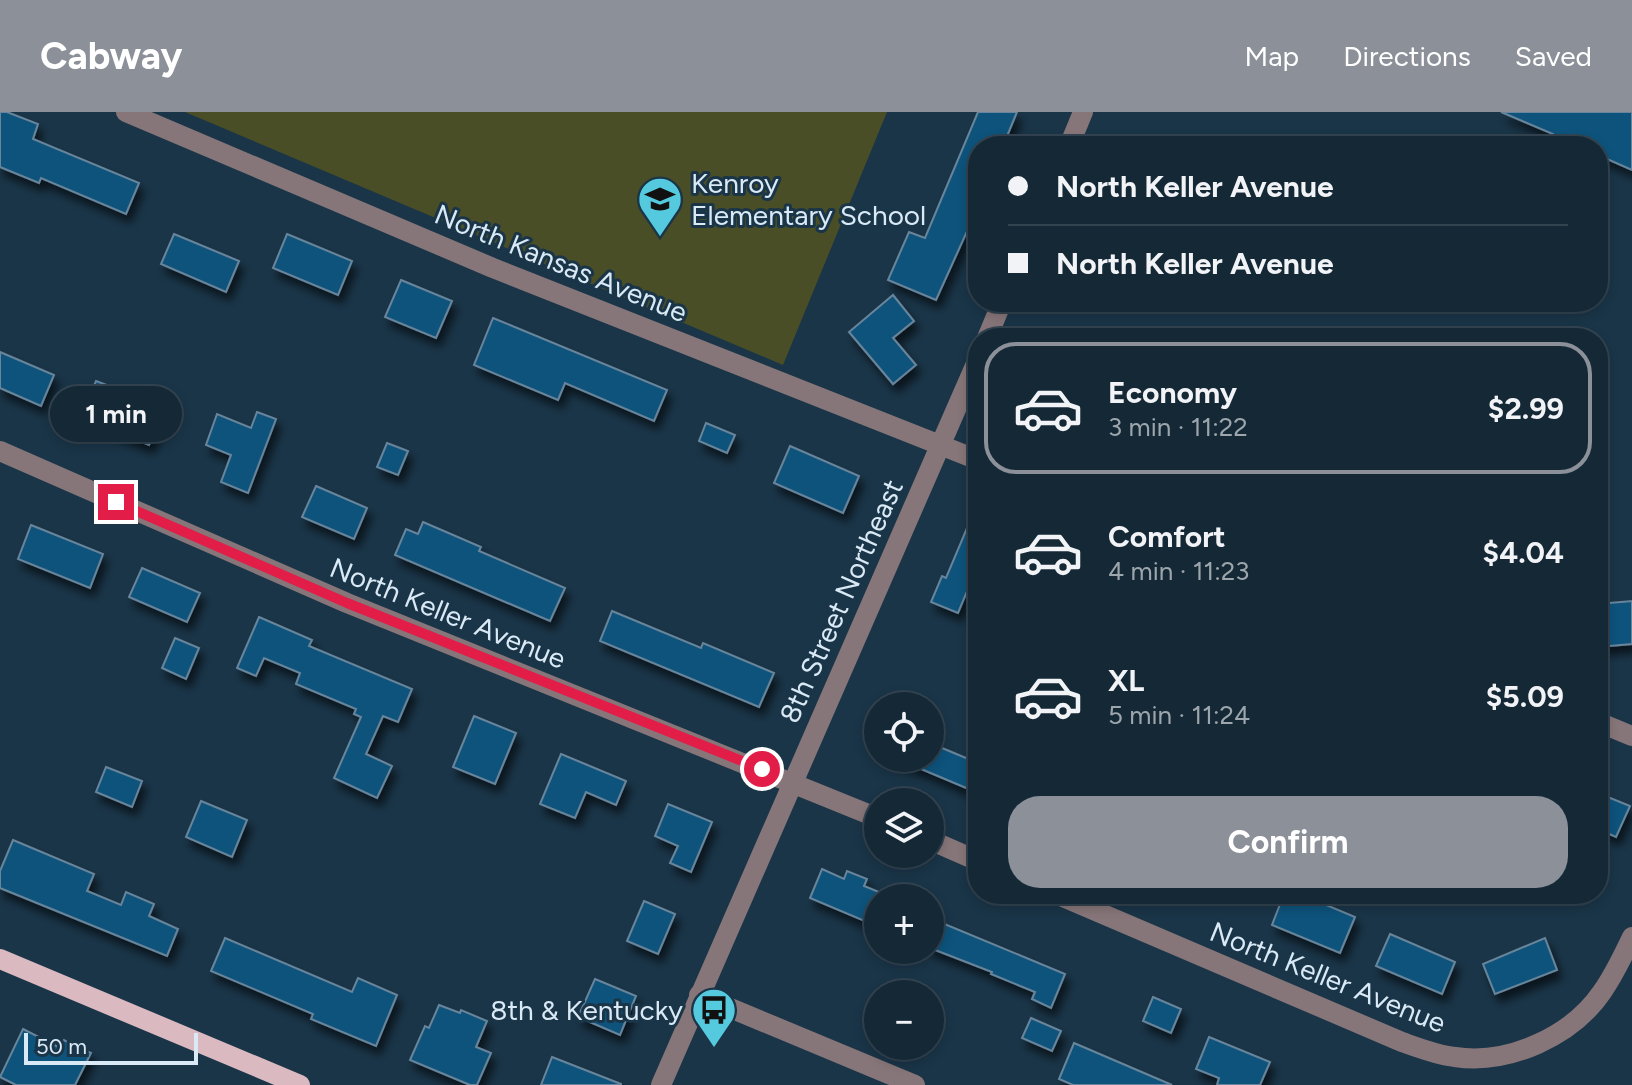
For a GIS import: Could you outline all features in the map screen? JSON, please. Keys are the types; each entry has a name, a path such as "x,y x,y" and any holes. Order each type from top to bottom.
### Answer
{"main road":[{"path":"0,959 300,1085"}],"street":[{"name":"North Kansas Avenue","path":"126,112 493,268 968,456"},
{"path":"1073,136 1083,112"},
{"name":"8th Street Northeast","path":"661,1085 968,383"},
{"name":"North Keller Avenue","path":"0,451 347,603 864,812"},
{"path":"1608,726 1632,736"},
{"path":"944,846 968,857"},
{"name":"North Keller Avenue","path":"1079,904 1402,1042 1455,1057 1512,1054 1549,1038 1581,1015 1601,994 1632,937"},
{"path":"699,995 915,1085"}],"green space":[{"name":"Kenroy Elementary School","path":"185,112 887,112 783,365"}],"building":[{"path":"0,112 38,124 33,139 139,183 126,214 41,178 39,183 0,167"},
{"path":"978,112 1017,112 1007,136 968,136 968,229 936,300 888,280 909,232 925,238"},
{"path":"1501,112 1632,112 1632,170 1608,159 1608,136 1553,134"},
{"path":"174,234 239,261 226,292 161,264"},
{"path":"287,234 352,261 338,295 273,268"},
{"path":"401,280 452,301 436,338 385,317"},
{"path":"893,295 914,321 893,338 916,365 893,384 849,332"},
{"path":"493,318 667,390 654,421 565,383 558,400 474,365"},
{"path":"0,352 54,375 41,406 0,388"},
{"path":"96,381 120,390 116,399 161,418 149,445 81,416"},
{"path":"257,412 276,419 248,493 221,482 231,455 206,445 217,414 251,428"},
{"path":"706,423 735,435 727,453 699,441"},
{"path":"387,443 408,451 398,475 377,467"},
{"path":"790,446 859,476 843,513 774,483"},
{"path":"316,486 367,508 354,539 302,517"},
{"path":"423,522 481,547 479,551 565,588 550,621 395,555 406,529 418,534"},
{"path":"31,525 103,554 90,588 18,559"},
{"path":"968,526 968,589 958,613 931,602 942,576 946,578"},
{"path":"142,568 200,593 187,622 129,597"},
{"path":"1632,601 1632,644 1608,646 1608,603"},
{"path":"612,611 701,648 703,643 774,673 759,707 600,641"},
{"path":"259,617 312,640 309,646 412,689 398,722 383,716 366,754 392,766 377,798 334,778 361,717 354,714 356,709 296,684 300,673 264,658 256,676 237,668"},
{"path":"175,638 199,648 186,679 162,668"},
{"path":"474,716 516,733 495,784 453,767"},
{"path":"944,749 968,759 968,789 928,772 944,772"},
{"path":"561,754 626,781 616,805 586,792 575,818 540,804"},
{"path":"106,767 142,781 132,807 96,792"},
{"path":"1608,797 1630,806 1616,837 1608,833"},
{"path":"201,801 247,820 232,857 186,837"},
{"path":"668,804 712,822 691,872 670,863 678,846 655,836"},
{"path":"13,840 94,874 87,891 121,905 126,892 154,904 149,916 178,929 167,956 0,888 0,871"},
{"path":"822,869 844,879 847,871 867,879 864,884 864,921 810,898"},
{"path":"644,901 675,914 658,954 627,941"},
{"path":"1280,904 1324,904 1355,917 1340,953 1272,925"},
{"path":"944,924 1065,974 1051,1008 1032,999 1035,992 944,953"},
{"path":"1390,934 1455,962 1442,994 1376,966"},
{"path":"225,938 352,992 358,978 397,995 376,1046 311,1019 313,1014 211,971"},
{"path":"1545,938 1557,970 1495,994 1483,964"},
{"path":"595,979 636,996 620,1035 578,1017"},
{"path":"1153,997 1181,1009 1171,1033 1143,1021"},
{"path":"439,1005 487,1021 476,1047 491,1053 477,1085 470,1085 410,1060 425,1026 429,1028"},
{"path":"1031,1018 1061,1031 1052,1051 1022,1038"},
{"path":"23,1029 60,1048 64,1040 91,1053 75,1085 16,1085 0,1077"},
{"path":"1209,1037 1270,1062 1260,1085 1217,1085 1219,1078 1196,1069"},
{"path":"1074,1043 1172,1085 1073,1085 1059,1079"},
{"path":"552,1057 621,1084 621,1085 541,1085"}],"place":[{"name":"Kenroy Elementary School","path":"660,238"},
{"name":"8th & Kentucky","path":"714,1049"}],"route":[{"path":"116,502 347,603 762,769"}]}
